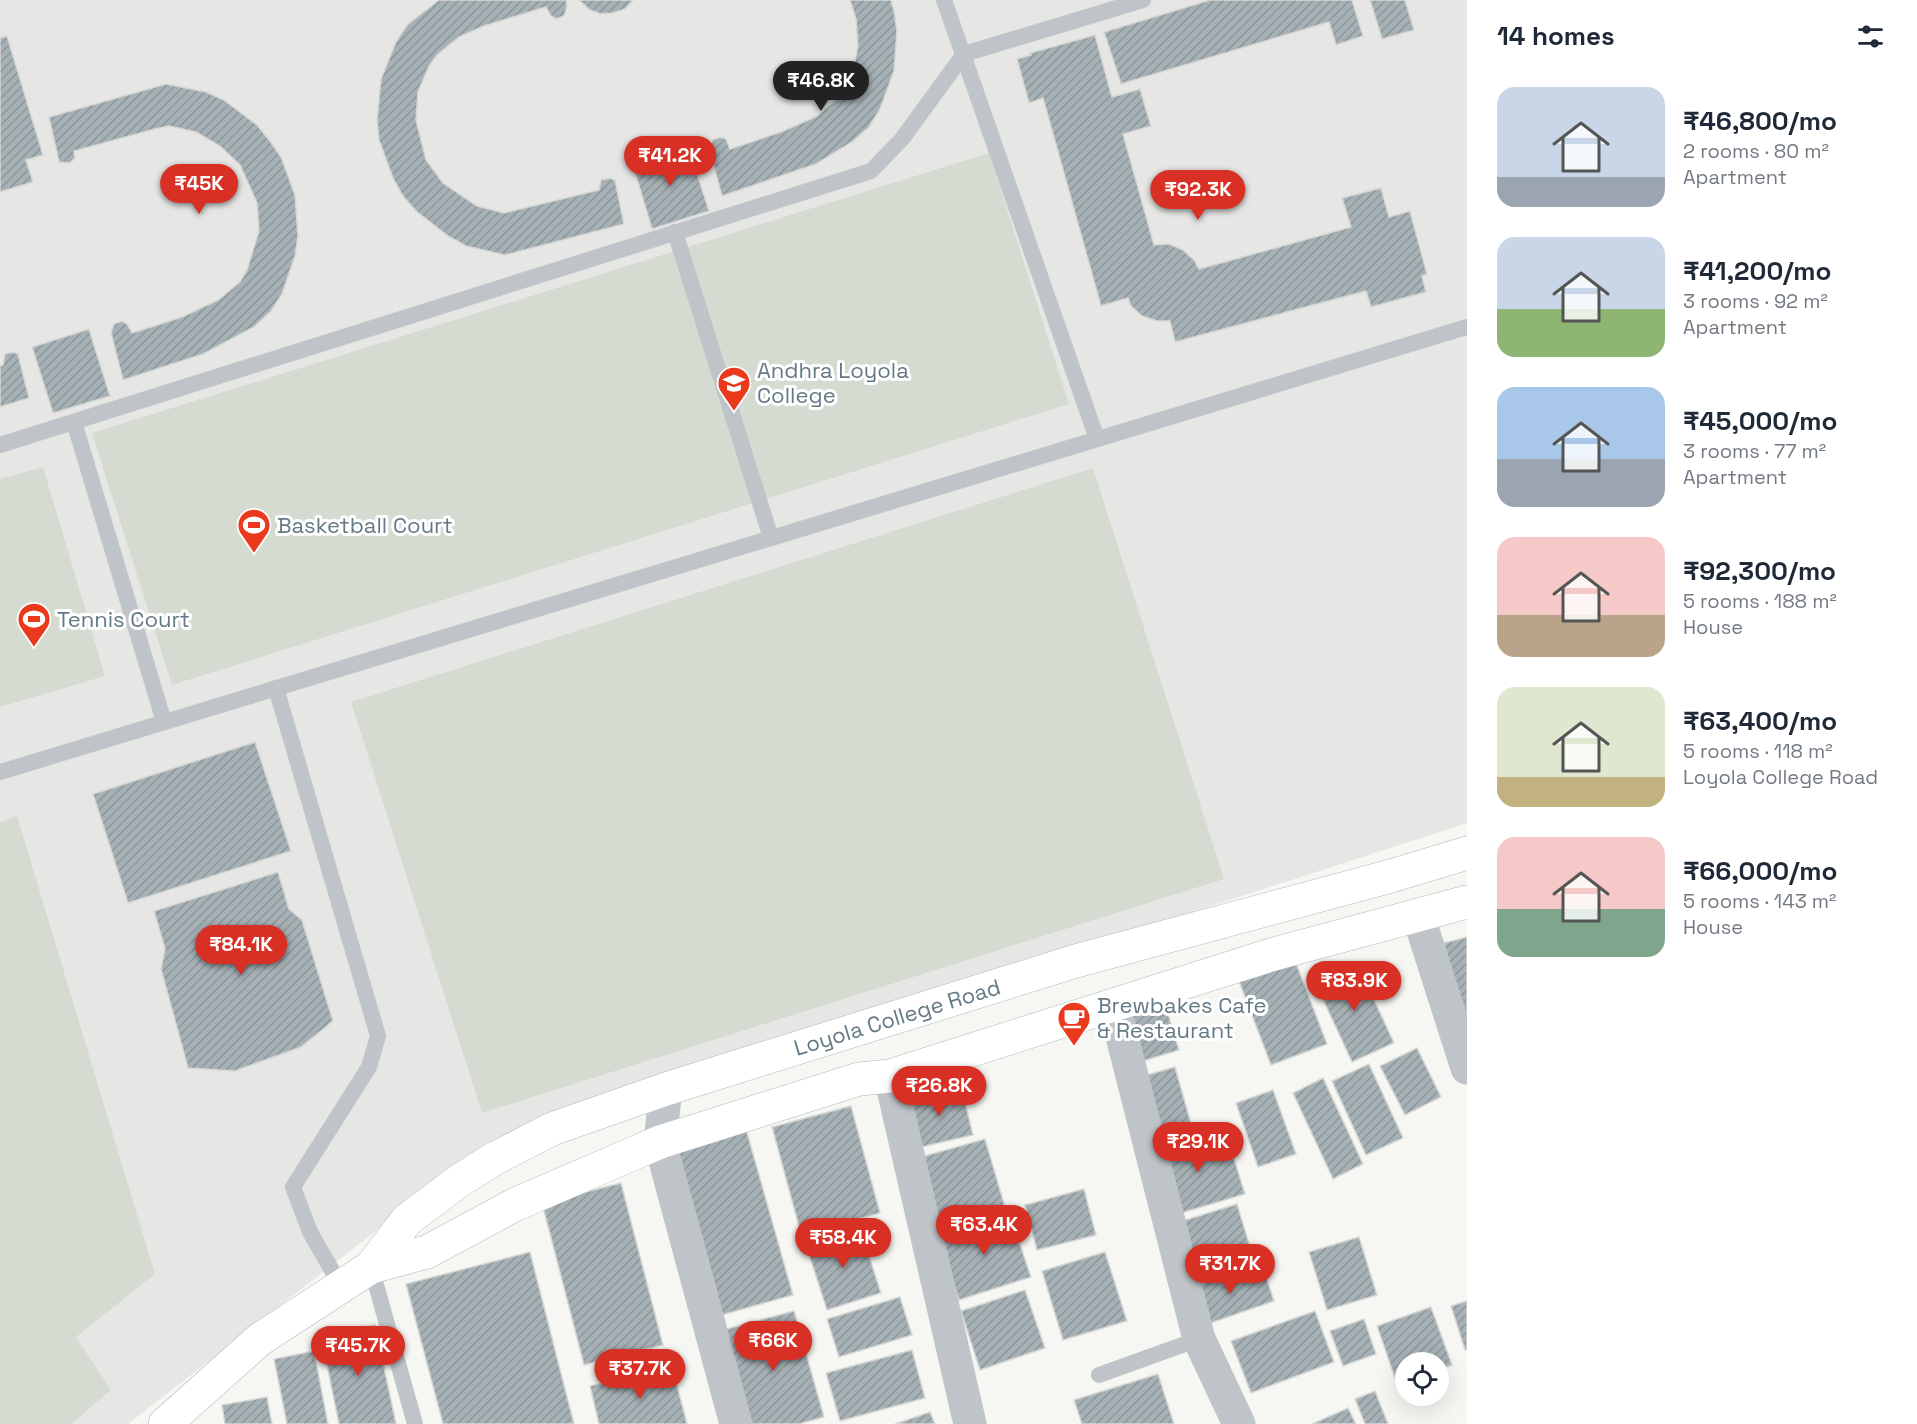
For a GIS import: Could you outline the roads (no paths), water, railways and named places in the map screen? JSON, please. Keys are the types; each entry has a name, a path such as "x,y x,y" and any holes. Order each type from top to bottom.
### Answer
{"street":[{"name":"Loyola College Road","path":"371,1267 407,1221 492,1160 552,1129 666,1089 1076,961 1391,876 1467,853"},
{"name":"Loyola College Road","path":"165,1424 259,1340 371,1267 427,1252 514,1205 660,1142 859,1079 890,1076 1274,954 1467,902"},
{"path":"1418,915 1467,1068"},
{"path":"1114,1005 1199,1340 1239,1424"},
{"path":"890,1076 970,1424"},
{"path":"666,1089 660,1142 736,1424"}],"lane":[{"path":"944,0 1097,439"},
{"path":"0,445 872,171 909,130 964,54 1143,0"},
{"path":"675,232 771,538"},
{"path":"0,772 1467,327"},
{"path":"74,422 164,722"},
{"path":"276,688 378,1036 369,1067 293,1187 310,1232 341,1286"},
{"path":"371,1267 415,1424"},
{"path":"1099,1375 1199,1340"}],"place":[{"name":"Andhra Loyola College","path":"734,412"},
{"name":"Basketball Court","path":"254,554"},
{"name":"Tennis Court","path":"34,648"},
{"name":"Brewbakes Cafe & Restaurant","path":"1074,1047"}]}
